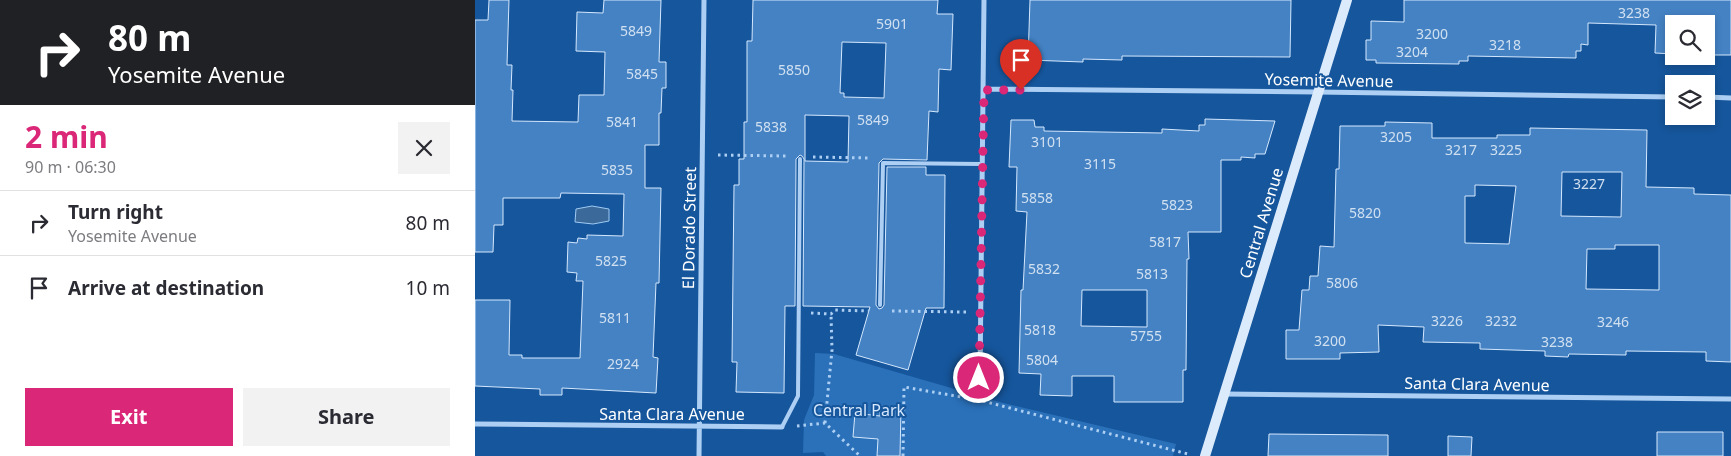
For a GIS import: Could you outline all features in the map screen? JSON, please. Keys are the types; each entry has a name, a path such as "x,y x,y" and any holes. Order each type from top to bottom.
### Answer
{"main road":[{"name":"Central Avenue","path":"1205,456 1347,0"}],"street":[{"name":"El Dorado Street","path":"699,456 704,0"},
{"path":"979,378 984,0"},
{"name":"Yosemite Avenue","path":"984,90 1665,97"},
{"path":"1715,97 1731,98"},
{"name":"Santa Clara Avenue","path":"1223,394 1731,399"},
{"name":"Santa Clara Avenue","path":"475,424 782,427"}],"lane":[{"path":"782,427 798,396 800,159"},
{"path":"880,305 883,163 982,164"}],"path":[{"path":"825,423 832,350 831,314"},
{"path":"903,456 903,387 979,400 1196,456"},
{"path":"782,427 825,423 860,456"}],"green space":[{"name":"Central Park","path":"815,353 834,354 1003,403 1176,444 1173,456 826,456 823,452 803,453 804,420 814,395"}],"shaded area":[{"path":"592,206 609,209 609,221 593,224 575,222 576,209"}],"building":[{"path":"489,0 509,0 507,65 512,65 512,121 578,122 579,95 604,95 605,52 576,51 577,12 603,13 604,0 661,0 659,62 666,62 666,88 662,88 661,113 659,113 659,145 645,145 645,188 661,188 659,283 656,283 653,357 658,358 656,393 562,388 562,395 540,395 540,389 475,386 475,300 510,300 509,355 522,355 522,358 580,358 583,281 576,281 577,273 567,272 568,242 577,243 578,238 587,239 587,235 623,236 624,194 561,193 560,198 503,198 503,225 494,225 493,252 475,252 475,20 488,20"},
{"path":"753,0 938,0 937,14 953,14 951,70 939,69 938,112 929,111 927,160 883,159 879,163 876,305 879,309 884,305 887,167 926,167 926,175 945,175 944,308 926,308 908,370 856,355 870,307 803,306 804,159 800,155 796,159 795,306 785,306 784,393 736,392 737,362 732,362 734,185 739,185 739,159 744,159 744,122 747,122 747,41 752,41","holes":["842,42 886,43 884,98 844,97 844,93 840,93","805,115 849,116 848,162 805,161"]},
{"path":"1030,0 1291,0 1290,57 1122,56 1122,60 1083,59 1083,62 1028,60"},
{"path":"1404,0 1731,0 1731,55 1715,55 1715,15 1665,15 1665,54 1655,53 1656,25 1588,23 1588,45 1581,44 1581,51 1576,51 1576,58 1468,56 1468,61 1459,61 1459,64 1376,63 1376,60 1366,60 1366,40 1371,40 1371,21 1404,22"},
{"path":"1205,119 1275,121 1265,154 1255,154 1255,158 1241,157 1241,160 1221,160 1221,232 1188,232 1186,370 1183,370 1183,402 1114,402 1114,376 1072,376 1072,396 1040,395 1041,374 1019,373 1021,290 1023,290 1027,212 1016,211 1017,167 1009,167 1011,120 1034,120 1035,127 1044,127 1044,131 1162,133 1162,129 1199,131 1199,125 1205,125","holes":["1082,290 1147,290 1147,327 1081,326"]},
{"path":"1385,122 1432,123 1432,138 1497,138 1497,135 1530,135 1530,128 1647,130 1646,187 1694,188 1694,194 1731,195 1731,362 1706,361 1706,352 1626,351 1626,355 1569,354 1568,357 1545,356 1545,351 1480,349 1480,343 1423,342 1424,327 1378,325 1379,352 1340,353 1340,359 1286,359 1286,330 1299,330 1302,290 1309,290 1310,276 1318,276 1320,246 1334,247 1336,169 1339,169 1340,126 1385,126","holes":["1562,172 1622,172 1621,217 1561,216","1475,185 1516,186 1509,244 1465,243 1465,196 1475,196","1615,245 1659,245 1659,290 1586,289 1587,249 1615,249"]},
{"path":"880,406 901,408 900,456 877,456 878,439 853,437 855,413 880,416"},
{"path":"1657,432 1723,432 1723,456 1657,456"},
{"path":"1269,434 1388,435 1388,456 1268,456"},
{"path":"1448,436 1472,437 1471,456 1448,456"}],"route":[{"path":"979,378 984,90 1021,90"}]}
